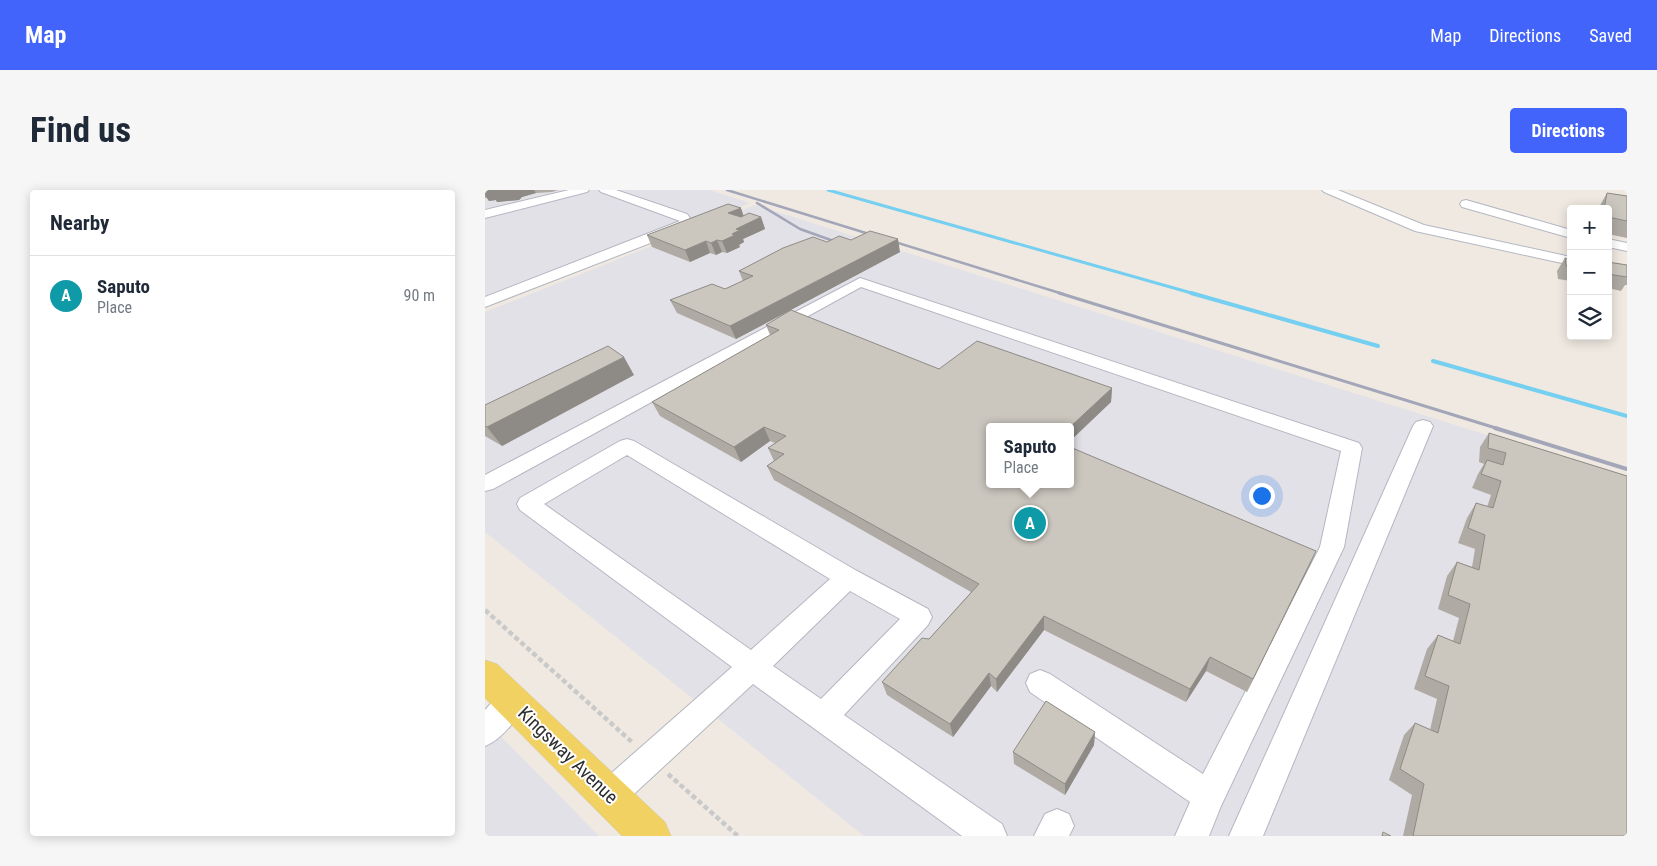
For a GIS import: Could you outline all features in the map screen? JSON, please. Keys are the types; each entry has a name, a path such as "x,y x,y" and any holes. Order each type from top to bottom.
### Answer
{"main road":[{"name":"Kingsway Avenue","path":"485,675 651,836"}],"lane":[{"path":"485,216 583,190"},
{"path":"485,302 687,223 687,220 605,190"},
{"path":"1328,190 1420,228 1567,260"},
{"path":"1466,204 1567,235"},
{"path":"1612,244 1627,247"},
{"path":"485,484 860,282 1352,448 1332,547 1209,796 1192,836"},
{"path":"1246,836 1423,426"},
{"path":"823,717 919,617 848,578 627,446 528,504 751,666 823,717 991,836"},
{"path":"610,795 848,578"},
{"path":"1040,683 1209,796"},
{"path":"485,732 512,700"}],"path":[{"path":"485,610 636,745"},
{"path":"670,776 738,836"}],"shaded area":[{"path":"485,190 709,190 750,203 485,307 485,212 490,210 485,208"},
{"path":"755,205 1627,479 1627,836 864,836 485,532 485,312"},
{"path":"485,720 599,836 485,836"}],"building":[{"path":"1607,193 1627,196 1627,221 1612,218 1612,205 1605,205"},
{"path":"728,204 741,208 728,213 741,217 749,213 761,217 736,229 740,230 732,234 735,235 722,241 717,240 711,243 706,241 685,250 647,235"},
{"path":"870,231 898,239 730,326 670,300 712,284 725,289 753,276 739,271 783,248 813,237 827,242 839,236 851,240"},
{"path":"1612,263 1627,265 1627,277 1612,275"},
{"path":"791,310 939,369 977,341 1112,388 1074,423 986,423 986,488 1074,488 1074,449 1316,551 1253,679 1210,657 1190,689 1044,616 996,679 989,673 950,724 882,682 922,638 929,639 979,584 767,466 784,454 768,448 786,436 764,427 734,447 652,402 779,330 766,325"},
{"path":"608,346 624,357 487,427 485,426 485,405"},
{"path":"1489,433 1627,476 1627,836 1413,836 1424,784 1400,769 1415,723 1438,733 1449,686 1425,676 1438,635 1460,644 1470,604 1448,595 1457,562 1479,570 1485,535 1468,528 1476,503 1493,508 1501,481 1481,474 1487,460 1503,465 1506,453 1488,448"},
{"path":"1046,701 1095,732 1065,784 1013,752"},
{"path":"1383,832 1391,836 1382,836"}],"waterway":[{"path":"828,190 1195,294"},
{"path":"1191,293 1378,346"},
{"path":"1433,361 1627,416"}],"railway":[{"path":"727,190 1063,294"},
{"path":"757,203 800,229 842,244"},
{"path":"1059,293 1499,429"},
{"path":"1495,428 1627,469"}],"place":[{"name":"Saputo","path":"1030,523"}]}
